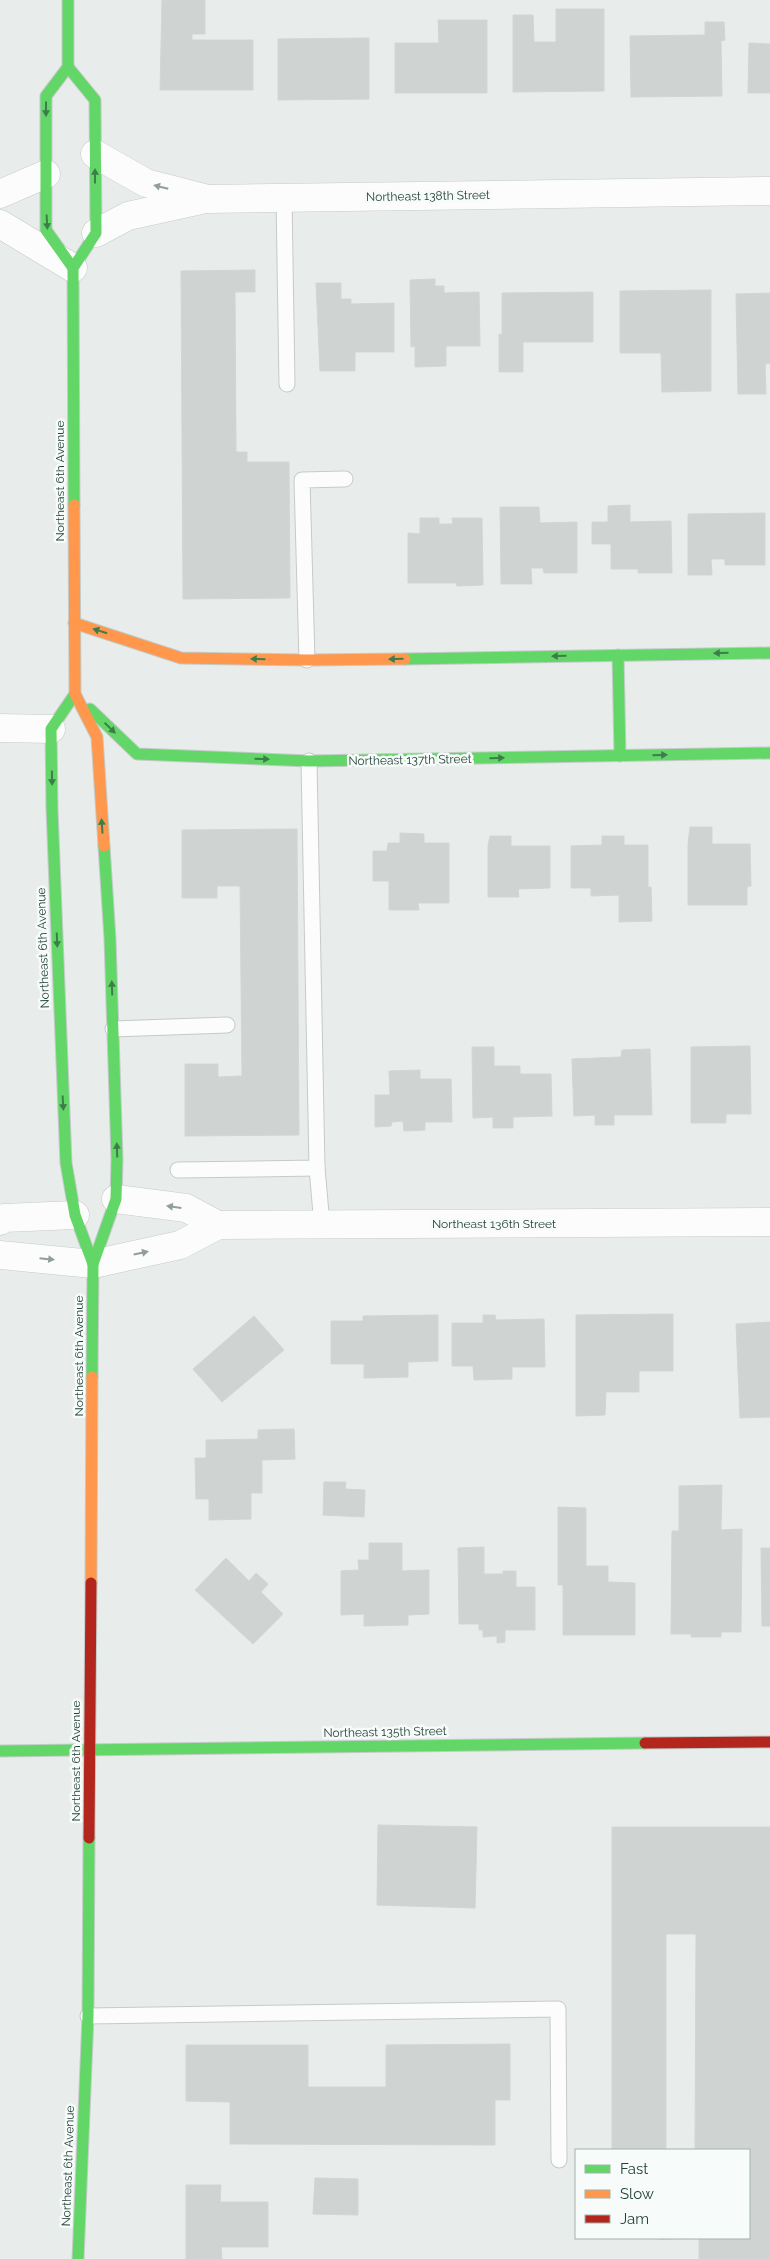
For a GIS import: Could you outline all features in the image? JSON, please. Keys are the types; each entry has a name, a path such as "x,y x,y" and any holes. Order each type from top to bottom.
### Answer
{"main road":[{"path":"68,0 68,67 46,96 46,230 73,268 96,234 95,100 68,67"},
{"name":"Northeast 6th Avenue","path":"73,268 75,694 97,737 110,939 117,1159 116,1199 93,1264 88,2016 78,2259"},
{"path":"74,623 181,658 307,660 770,652"},
{"path":"618,655 620,756"},
{"path":"51,729 75,694"},
{"name":"Northeast 137th Street","path":"75,694 136,754 309,761 770,753"},
{"name":"Northeast 6th Avenue","path":"51,729 52,809 66,1163 75,1215 93,1264"},
{"name":"Northeast 135th Street","path":"0,1751 770,1742"}],"street":[{"name":"Northeast 138th Street","path":"95,154 146,183 208,199 770,191"},
{"path":"0,194 46,174"},
{"path":"96,234 128,216 208,199"},
{"path":"0,224 73,268"},
{"path":"0,728 51,729"},
{"name":"Northeast 136th Street","path":"116,1199 186,1208 218,1225"},
{"path":"0,1221 4,1218 75,1215"},
{"name":"Northeast 136th Street","path":"0,1255 93,1264 180,1245 218,1225 770,1222"}],"lane":[{"path":"284,198 286,384"},
{"path":"307,660 302,480 345,480"},
{"path":"309,761 317,1168 322,1225"},
{"path":"113,1029 227,1025"},
{"path":"178,1170 317,1168"},
{"path":"88,2016 558,2009 559,2160"}],"building":[{"path":"162,0 205,0 205,34 192,34 192,40 253,40 253,90 160,90"},
{"path":"556,9 604,9 604,91 513,92 513,15 533,15 534,42 556,42"},
{"path":"438,20 487,20 487,93 395,93 395,43 439,43"},
{"path":"705,22 724,22 725,40 721,41 722,96 631,97 630,36 705,35"},
{"path":"369,38 369,99 278,100 278,39"},
{"path":"749,43 770,44 770,93 748,93"},
{"path":"255,270 255,292 235,292 236,452 247,452 247,462 289,462 290,598 183,599 181,271"},
{"path":"435,279 435,286 444,286 444,293 479,292 480,346 446,346 446,366 415,367 415,346 411,347 410,280"},
{"path":"316,283 341,283 341,299 351,299 351,304 394,303 394,352 355,352 355,371 320,371"},
{"path":"711,290 711,391 662,392 661,353 620,353 620,291"},
{"path":"593,292 593,342 523,342 523,372 499,372 499,334 502,335 502,293"},
{"path":"770,293 770,363 765,364 766,394 738,394 736,294"},
{"path":"630,505 630,522 671,521 672,573 638,573 638,569 611,569 611,544 592,544 592,522 608,522 608,506"},
{"path":"500,507 539,507 540,523 577,522 577,573 544,573 543,568 531,568 532,584 501,584"},
{"path":"765,513 765,565 725,565 725,559 711,559 712,575 688,575 688,514"},
{"path":"420,518 439,518 439,524 453,524 452,518 482,518 483,585 457,586 456,583 408,583 408,533 420,534"},
{"path":"690,827 712,827 712,844 750,844 751,886 747,887 747,905 688,905 688,844"},
{"path":"297,829 299,1135 185,1136 185,1064 218,1064 218,1077 242,1076 240,886 217,886 217,898 182,898 182,830"},
{"path":"400,833 424,834 424,843 449,843 449,903 418,903 419,910 389,910 389,881 373,881 373,851 387,851 388,843 400,843"},
{"path":"490,836 511,836 511,846 550,846 550,888 518,889 519,897 488,897 488,846"},
{"path":"602,836 624,836 624,845 648,845 648,887 651,887 652,921 619,922 619,895 591,896 591,888 571,888 571,846 602,845"},
{"path":"750,1046 751,1114 726,1114 726,1123 691,1123 691,1047"},
{"path":"472,1047 494,1047 494,1066 520,1066 520,1074 551,1074 552,1116 513,1117 513,1128 493,1128 493,1117 473,1118"},
{"path":"650,1049 652,1115 614,1115 614,1125 595,1125 595,1115 574,1116 572,1059 621,1057 622,1050"},
{"path":"420,1070 420,1079 451,1079 452,1122 425,1122 425,1130 404,1131 403,1121 392,1122 391,1126 375,1127 375,1095 390,1095 389,1071"},
{"path":"673,1314 673,1371 639,1371 639,1392 606,1392 605,1415 576,1416 576,1315"},
{"path":"438,1315 438,1361 408,1362 408,1377 364,1378 364,1364 331,1364 331,1321 363,1321 363,1316"},
{"path":"483,1315 495,1315 496,1320 544,1319 545,1367 512,1367 512,1379 474,1380 473,1366 452,1366 452,1323 483,1323"},
{"path":"254,1316 284,1350 222,1402 193,1369"},
{"path":"770,1322 770,1417 740,1418 736,1324"},
{"path":"294,1429 295,1459 262,1460 262,1493 251,1493 251,1519 209,1520 209,1499 196,1499 195,1458 206,1458 206,1440 258,1439 258,1430"},
{"path":"324,1482 346,1482 345,1489 365,1490 364,1517 323,1515"},
{"path":"722,1485 721,1530 742,1529 741,1632 721,1632 721,1637 691,1637 691,1634 671,1634 672,1531 679,1531 679,1486"},
{"path":"558,1507 586,1508 586,1566 608,1566 608,1582 635,1583 635,1635 563,1635 563,1585 558,1585"},
{"path":"369,1543 402,1543 402,1571 429,1570 429,1614 408,1615 408,1625 364,1626 364,1614 341,1615 341,1571 359,1570 358,1560 369,1560"},
{"path":"484,1547 484,1574 503,1574 503,1571 516,1571 516,1587 535,1587 535,1630 505,1630 505,1642 497,1643 497,1636 483,1637 483,1630 479,1630 479,1624 459,1624 458,1548"},
{"path":"761,1548 770,1548 770,1626 762,1626"},
{"path":"226,1558 249,1581 256,1573 268,1584 261,1592 283,1614 253,1644 195,1590"},
{"path":"378,1825 477,1827 475,1908 377,1905"},
{"path":"612,1827 770,1827 770,2259 699,2259 699,2239 750,2239 750,2149 695,2149 696,1934 666,1934 666,2149 612,2149"},
{"path":"510,2044 510,2100 495,2100 495,2145 230,2144 230,2102 186,2101 186,2045 308,2045 308,2087 386,2087 386,2045"},
{"path":"315,2178 358,2179 358,2215 313,2214"},
{"path":"186,2185 221,2185 220,2202 268,2202 268,2247 221,2247 222,2259 186,2259"}],"traffic: fast":[{"path":"68,0 68,67 46,96 46,230 73,268"},
{"path":"68,67 95,100 96,233 73,268 74,505"},
{"path":"405,659 770,653"},
{"path":"618,655 620,756"},
{"path":"75,694 51,729 52,809 66,1163 75,1215 93,1264"},
{"path":"90,709 137,754 309,761 770,753"},
{"path":"92,1377 93,1264 116,1199 117,1159 110,939 104,846"},
{"path":"0,1751 645,1743"},
{"path":"78,2259 88,2016 89,1838"}],"traffic: slow":[{"path":"74,505 75,694 97,737 104,846"},
{"path":"74,623 181,658 405,659"},
{"path":"91,1583 92,1377"}],"traffic: jam":[{"path":"89,1838 91,1583"},
{"path":"645,1743 770,1742"}]}
